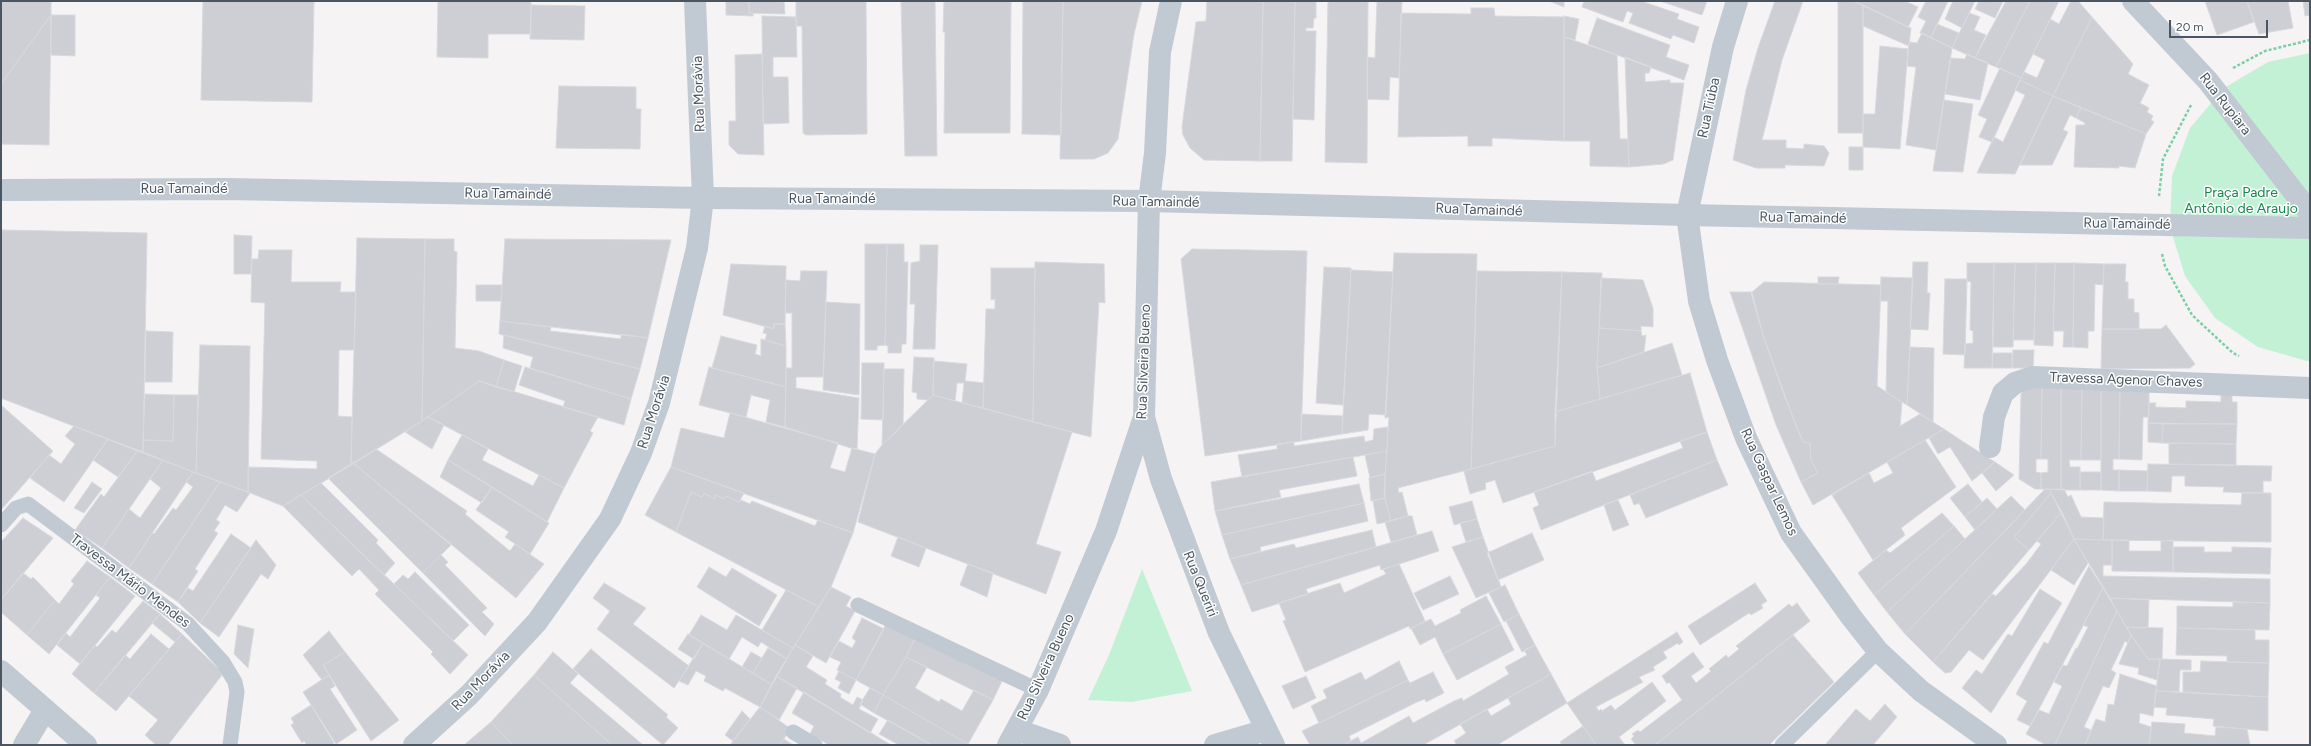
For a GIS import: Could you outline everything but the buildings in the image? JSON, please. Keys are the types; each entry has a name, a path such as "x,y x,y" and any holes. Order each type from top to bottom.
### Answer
{"street":[{"name":"Rua Morávia","path":"414,745 469,696 537,622 610,519 641,453 659,403 697,248 703,198 695,1"},
{"name":"Rua Silveira Bueno","path":"1012,738 1038,690 1106,531 1144,417 1149,201 1155,153 1160,52 1171,1"},
{"name":"Rua Tiúba","path":"1687,215 1721,54 1737,1"},
{"name":"Rua Rupiara","path":"2134,1 2208,81 2310,214"},
{"name":"Rua Tamaindé","path":"1,190 228,189 703,198 1149,201 1687,215 2310,228"},
{"name":"Rua Gaspar Lemos","path":"1687,215 1699,301 1717,360 1746,438 1791,533 1852,618 1878,651 1921,691 1996,745"},
{"name":"Travessa Agenor Chaves","path":"1990,447 1994,418 2003,393 2016,382 2033,377 2310,388"},
{"name":"Rua Queriri","path":"1144,417 1161,479 1219,633 1270,737"},
{"path":"1,671 86,745"},
{"path":"24,745 45,710"},
{"path":"1215,745 1270,737"},
{"path":"1012,738 1060,745"}],"lane":[{"name":"Travessa Mário Mendes","path":"1,525 16,508 28,504 188,624 223,662 235,682 237,692 230,745"},
{"path":"858,605 1038,690"},
{"path":"1782,745 1878,651"},
{"path":"793,732 815,745"}],"green space":[{"name":"Praça Padre Antônio de Araujo","path":"2310,53 2310,361 2307,361 2258,347 2215,318 2185,276 2170,227 2172,176 2190,128 2224,88 2268,62"},
{"path":"1142,569 1192,691 1132,702 1088,700 1109,655"}]}
